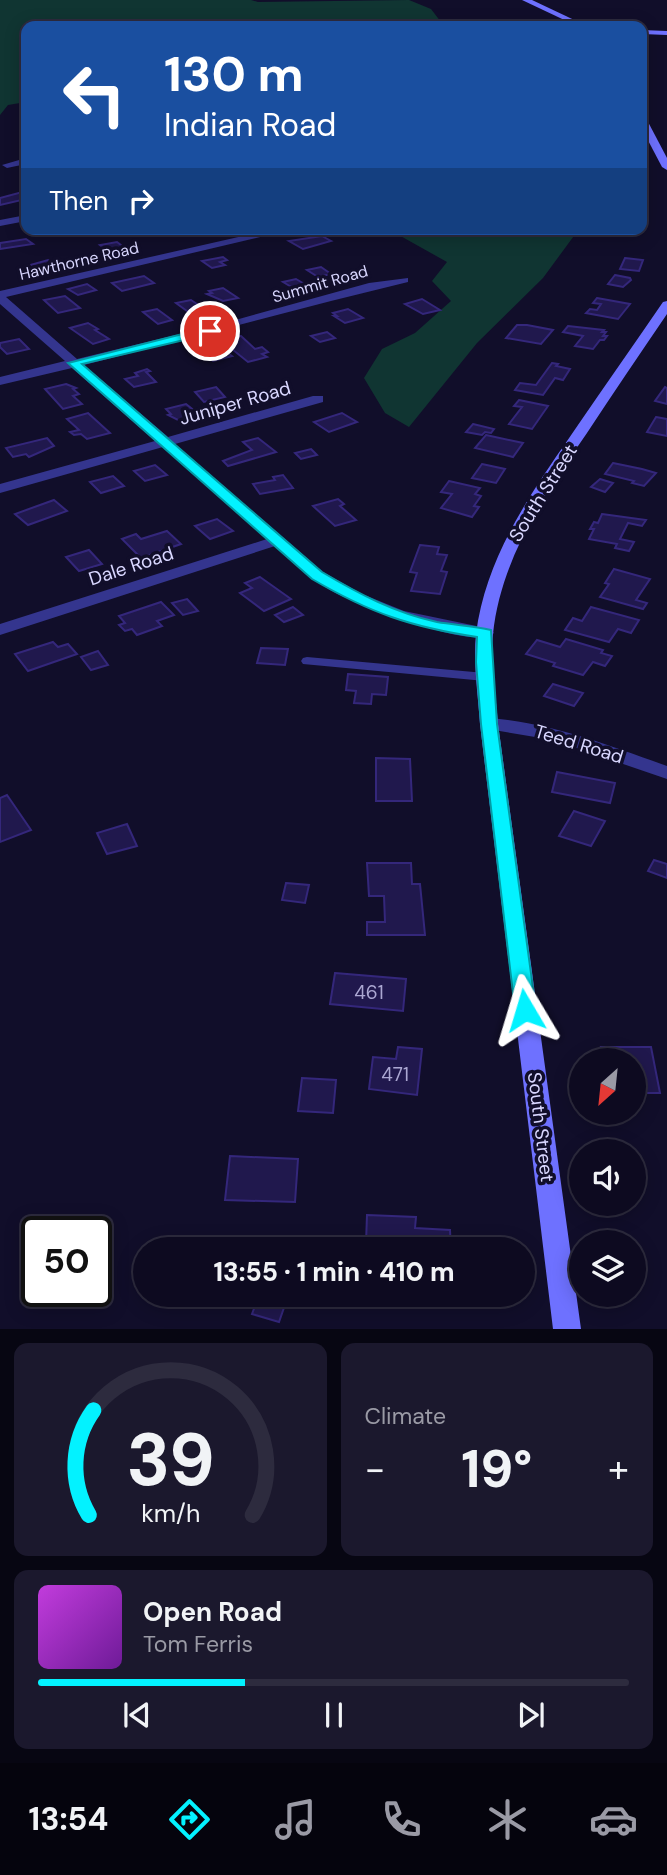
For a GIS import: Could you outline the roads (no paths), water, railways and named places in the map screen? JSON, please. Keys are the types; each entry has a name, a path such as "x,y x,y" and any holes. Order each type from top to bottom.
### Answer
{"main road":[{"path":"526,0 572,21"},
{"path":"647,32 665,33"},
{"path":"647,129 667,167"},
{"name":"South Street","path":"567,1329 489,724 485,633 494,591 521,523 667,305"}],"street":[{"path":"7,165 21,162"},
{"path":"0,223 21,219"},
{"name":"Hawthorne Road","path":"0,297 264,235"},
{"name":"Summit Road","path":"0,381 224,327 360,288 404,281"},
{"path":"0,297 275,541 317,575 375,607 435,626 485,633"},
{"name":"Juniper Road","path":"0,489 318,399"},
{"name":"Dale Road","path":"0,630 275,541"},
{"name":"Teed Road","path":"489,724 514,726 559,736 667,773"}],"lane":[{"path":"307,661 485,677"}]}
